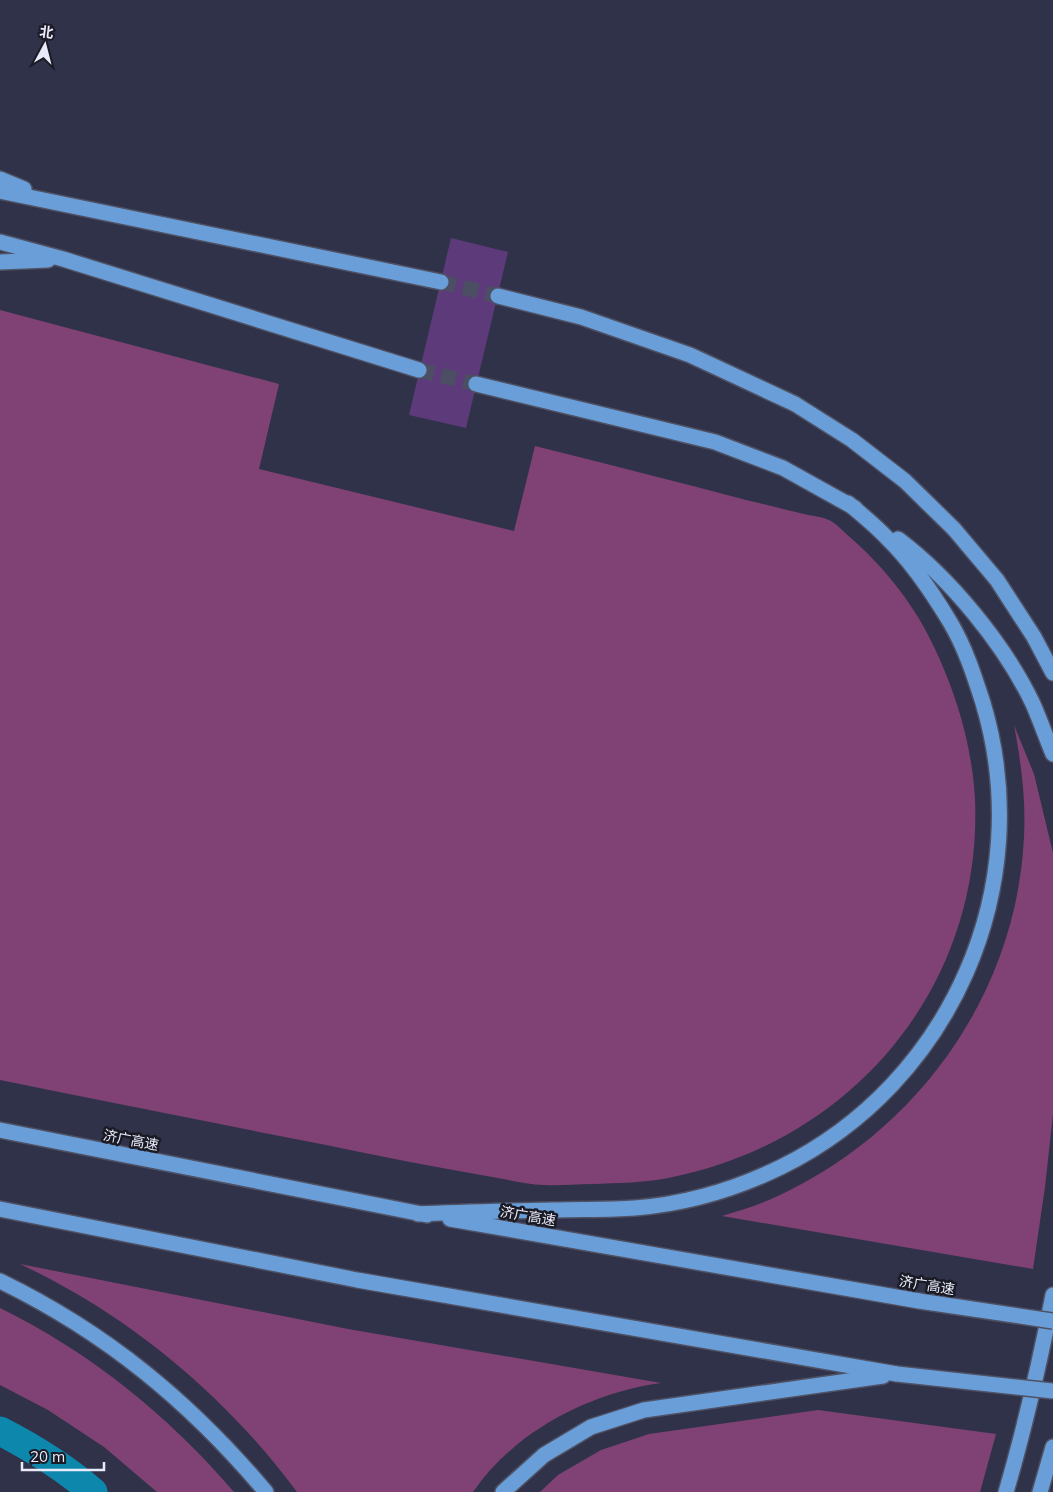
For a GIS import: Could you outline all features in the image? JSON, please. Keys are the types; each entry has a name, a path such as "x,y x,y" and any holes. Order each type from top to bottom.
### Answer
{"highway":[{"path":"0,179 53,201"},
{"path":"0,191 441,282"},
{"path":"0,242 63,259 419,370"},
{"path":"0,262 63,259"},
{"path":"498,296 581,317 690,355 795,404 852,440 905,481 954,529 997,580 1053,665"},
{"path":"476,384 715,442 783,468 848,503 907,546 956,592 998,645 1032,703 1053,754"},
{"path":"418,1214 635,1208 673,1203 710,1194 746,1182 781,1167 814,1149 845,1128 901,1076 945,1016 963,982 977,947 988,911 995,874 999,836 1000,798 996,761 989,724 974,673 951,624 923,579 888,538 848,503"},
{"path":"1034,637 1053,673"},
{"name":"济广高速","path":"0,1130 418,1214 919,1301 1053,1321"},
{"path":"0,1209 357,1280 897,1374 1053,1391"},
{"path":"0,1281 27,1294 73,1321 116,1350 158,1382 228,1448 266,1492"},
{"path":"1006,1492 1022,1437 1053,1294"},
{"path":"503,1492 544,1455 591,1427 644,1410 897,1374"},
{"path":"1040,1492 1053,1447"}],"shaded area":[{"path":"0,310 279,384 259,469 514,531 535,446 821,518 831,521 836,525 877,563 919,618 943,667 957,703 971,760 975,799 972,867 956,932 930,991 894,1044 850,1090 797,1129 738,1158 673,1177 622,1183 550,1185 520,1182 404,1161 0,1080"},
{"path":"1014,725 1034,774 1053,853 1053,1114 1033,1269 722,1216 758,1204 792,1189 840,1161 883,1127 922,1088 955,1044 983,997 1004,946 1017,892 1024,837 1024,795"},
{"path":"20,1264 348,1329 661,1383 607,1396 556,1418 532,1433 510,1451 490,1470 473,1492 297,1492 249,1433 194,1379 165,1355 103,1310"},
{"path":"0,1308 33,1325 65,1345 126,1388 183,1437 234,1492 157,1492 104,1447 48,1410 0,1385"},
{"path":"818,1410 996,1434 980,1492 540,1492 558,1475 601,1450 649,1434"}],"building":[{"path":"451,238 508,252 466,428 409,415"}],"waterway":[{"path":"0,1431 48,1459 93,1492"}],"tunnel":[{"path":"441,282 498,296"},
{"path":"419,370 476,384"}]}
